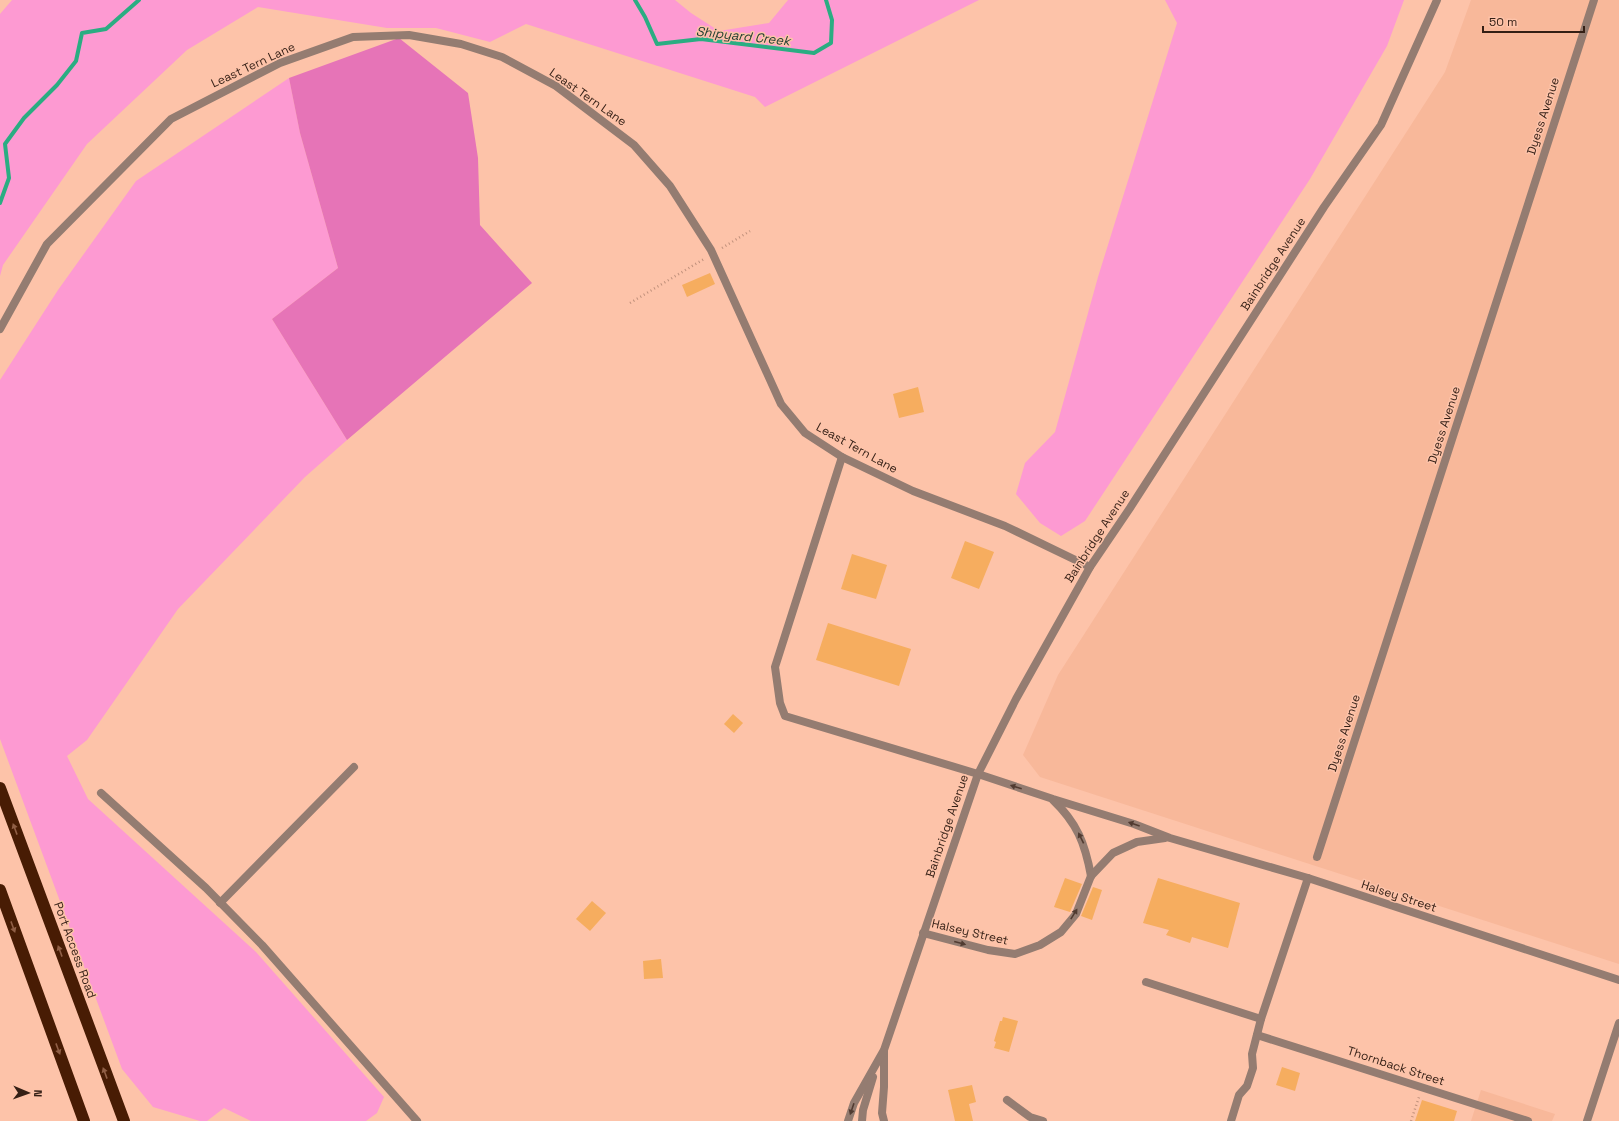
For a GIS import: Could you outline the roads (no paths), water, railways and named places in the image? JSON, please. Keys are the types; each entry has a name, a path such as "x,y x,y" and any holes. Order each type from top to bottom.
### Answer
{"highway":[{"name":"Port Access Road","path":"0,788 124,1121"},
{"path":"0,890 84,1121"}],"street":[{"name":"Bainbridge Avenue","path":"848,1121 854,1103 884,1050 978,774 1016,699 1090,567 1130,508 1324,207 1381,125 1436,0"},
{"name":"Dyess Avenue","path":"1317,857 1594,0"},
{"name":"Least Tern Lane","path":"0,329 47,244 171,119 280,63 352,37 409,35 461,44 502,57 556,86 634,145 670,186 712,253 781,404 805,433 842,456 913,491 1005,526 1090,567"},
{"name":"Halsey Street","path":"842,456 775,667 780,703 785,716 978,774 1134,824 1170,838 1308,878 1619,980"},
{"path":"220,903 354,767"},
{"path":"100,793 206,888 262,945 417,1121"},
{"name":"Halsey Street","path":"1053,799 1068,815 1083,841 1091,876"},
{"name":"Halsey Street","path":"923,933 988,950 1015,954 1040,945 1061,932 1076,914 1091,876 1113,853 1137,842 1155,838 1170,838"},
{"path":"1231,1121 1239,1095 1247,1086 1253,1068 1252,1054 1257,1035 1308,878"},
{"path":"1146,982 1262,1019"},
{"path":"1587,1121 1619,1023"},
{"name":"Thornback Street","path":"1257,1035 1528,1121"},
{"path":"862,1121 868,1089 884,1050"},
{"path":"884,1050 882,1113 884,1121"},
{"path":"1007,1100 1030,1117 1043,1121"}],"waterway":[{"name":"Shipyard Creek","path":"0,203 9,178 5,144 24,118 57,85 76,61 82,33 106,29 139,0"},
{"name":"Shipyard Creek","path":"635,0 645,17 657,44 701,39 814,53 831,43 832,20 826,0"}]}
